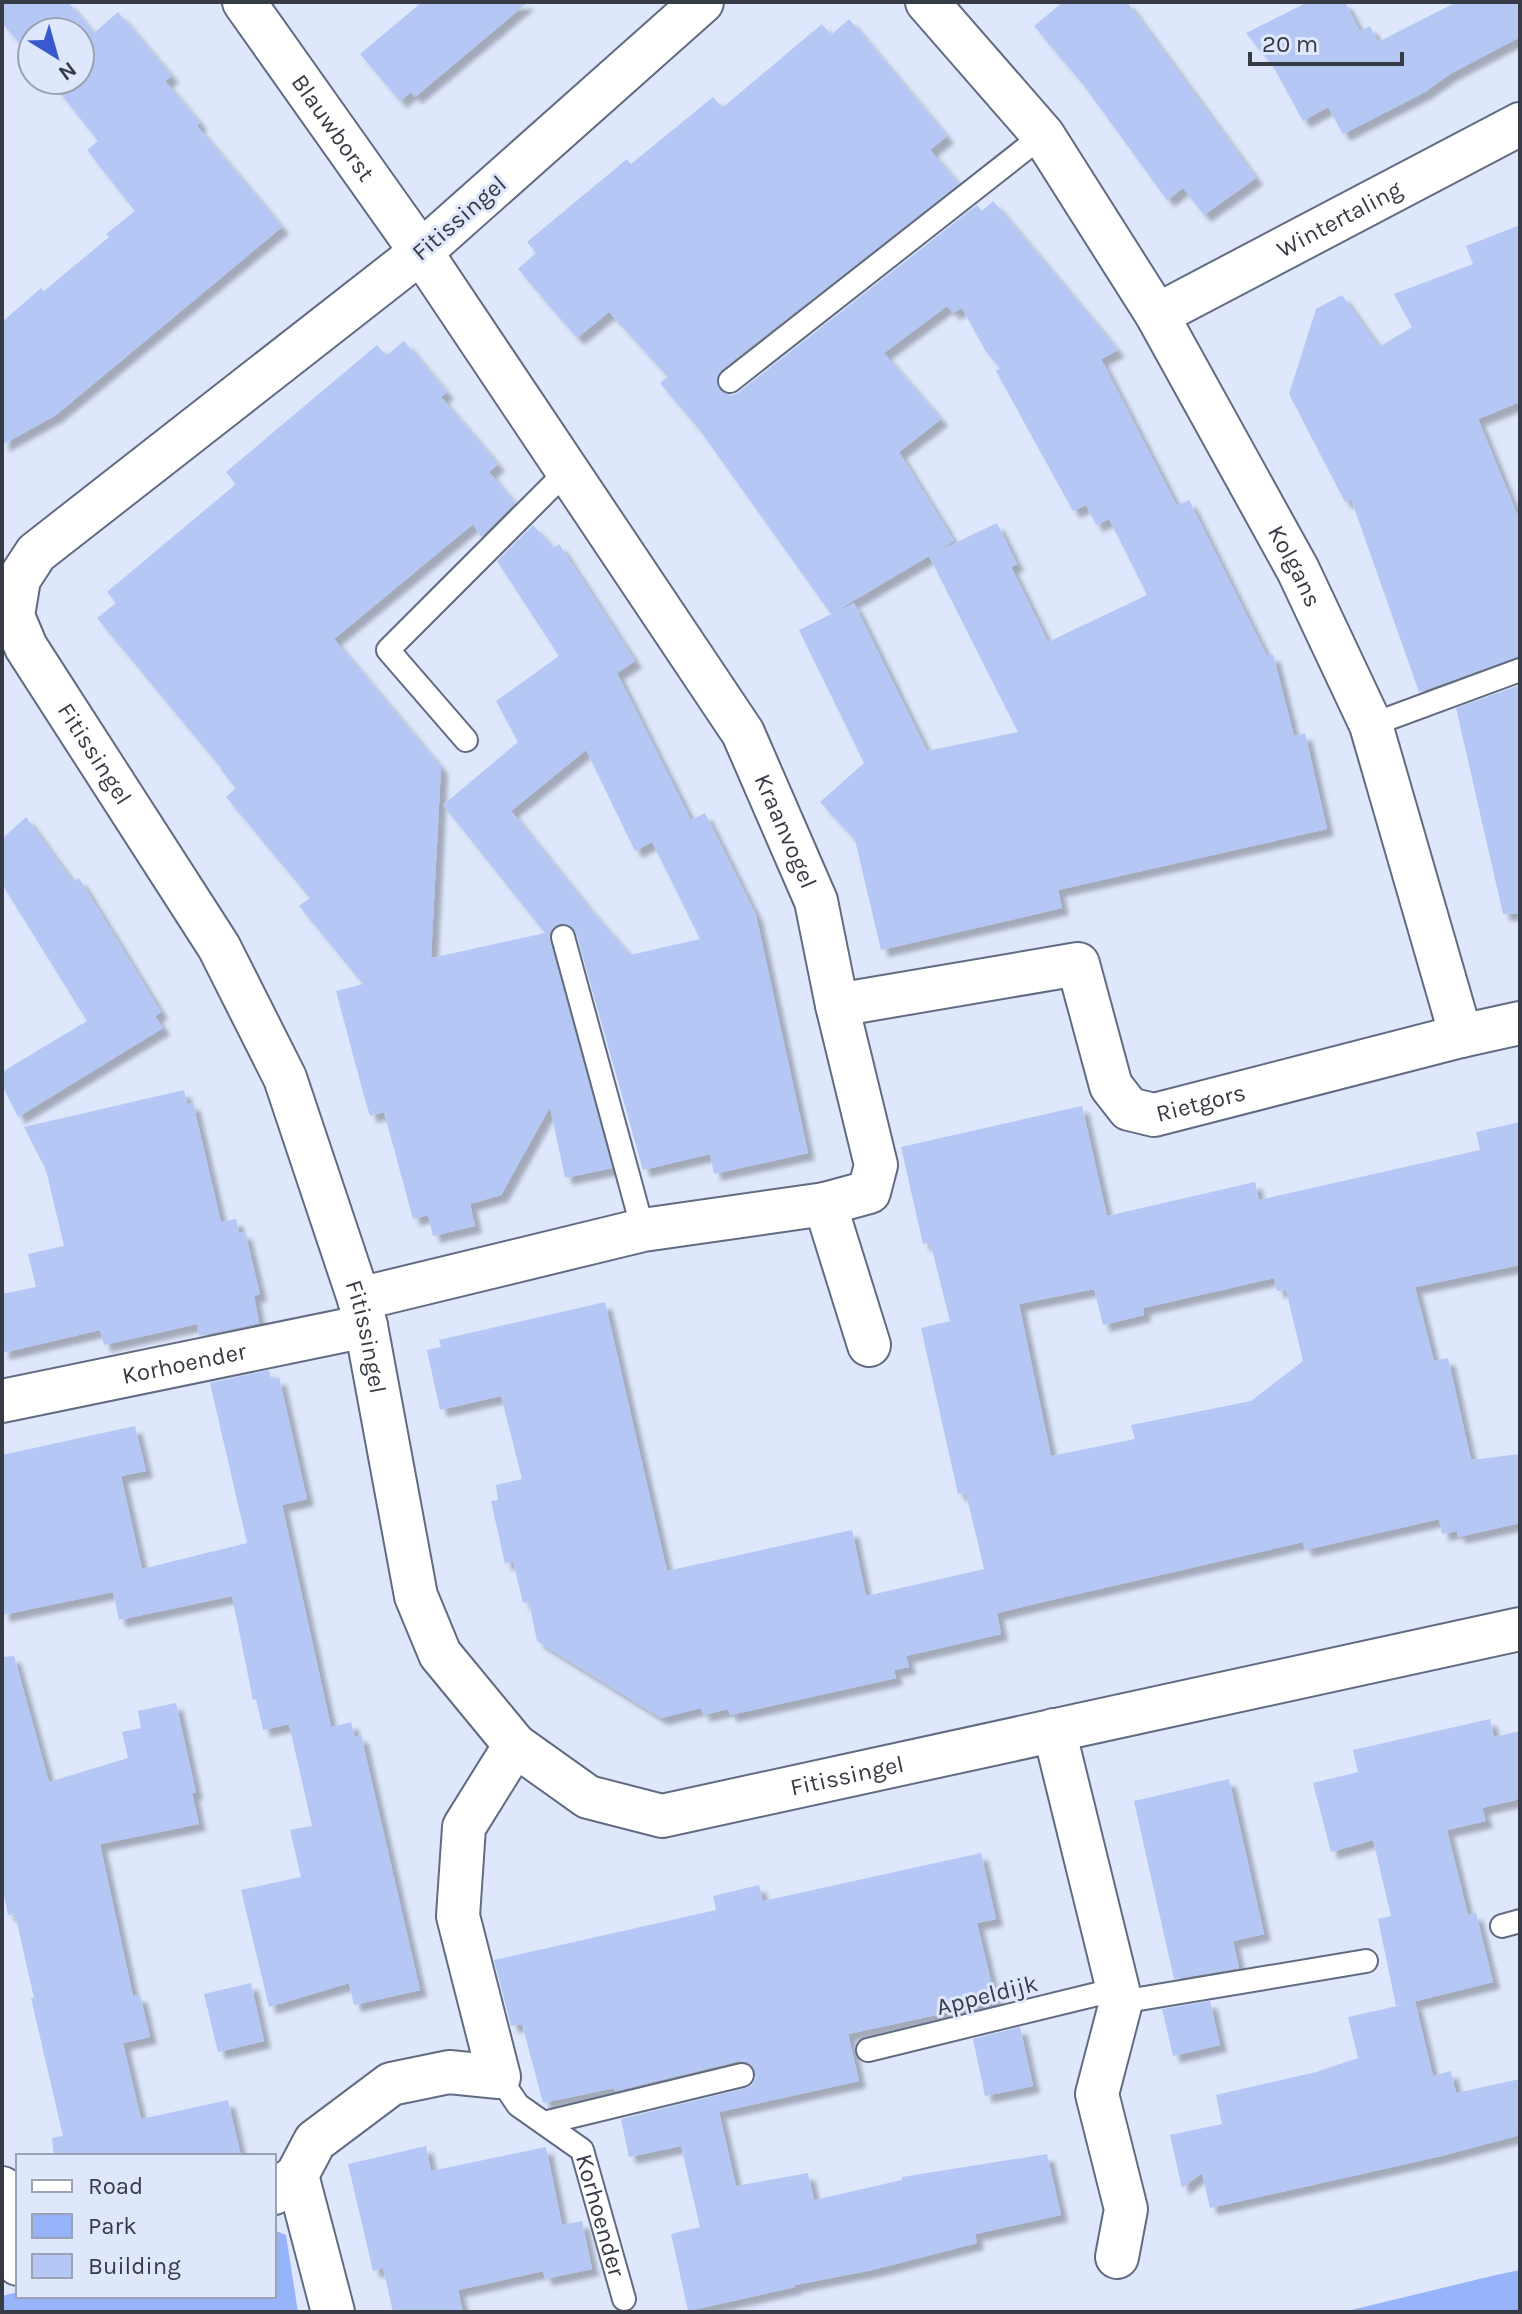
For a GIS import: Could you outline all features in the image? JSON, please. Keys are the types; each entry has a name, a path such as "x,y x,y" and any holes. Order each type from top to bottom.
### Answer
{"street":[{"name":"Blauwborst","path":"244,2 421,252"},
{"name":"Fitissingel","path":"702,2 421,252 36,553 11,577 13,616 26,647 219,947 285,1078 362,1313 416,1596 440,1654 515,1745 588,1797 662,1816 1520,1629"},
{"name":"Kolgans","path":"927,2 1043,135 1157,315 1298,570 1371,725 1461,1036"},
{"name":"Wintertaling","path":"1157,315 1520,124"},
{"name":"Kraanvogel","path":"421,252 743,733 816,901 837,1005 876,1165 869,1192 825,1204 643,1230"},
{"name":"Rietgors","path":"837,1005 1078,964 1111,1086 1129,1109 1154,1115 1520,1023"},
{"path":"825,1204 869,1345"},
{"name":"Korhoender","path":"2,1401 362,1313 643,1230"},
{"path":"1054,1730 1120,1996 1097,2094 1126,2209 1117,2257"},
{"path":"333,2312 285,2184 315,2141 391,2084 449,2072 499,2077 458,1916 464,1827 515,1745"},
{"path":"2,2188 16,2256"}],"lane":[{"path":"730,381 1043,135"},
{"path":"466,740 388,650 566,472"},
{"path":"1371,725 1520,670"},
{"path":"563,937 643,1230"},
{"name":"Appeldijk","path":"868,2050 1120,1996 1366,1961"},
{"path":"544,2123 742,2075"},
{"name":"Korhoender","path":"499,2077 518,2105 582,2150 624,2299"}],"green space":[{"path":"276,2231 286,2235 298,2312 2,2312 2,2296 16,2292 16,2298 276,2298"},
{"path":"1520,2270 1520,2312 1343,2312 1496,2275"}],"building":[{"path":"2,2 68,2 80,16 16,16 16,39 2,23"},
{"path":"422,2 528,2 415,97 411,92 400,101 360,54"},
{"path":"1063,2 1127,2 1256,178 1204,215 1183,188 1167,200 1082,83 1034,26"},
{"path":"1308,2 1345,2 1360,31 1370,26 1378,42 1457,2 1520,2 1520,37 1450,74 1425,92 1343,134 1328,107 1303,121 1273,66 1246,33"},
{"path":"118,12 172,76 165,81 200,123 197,126 282,227 56,415 2,445 2,322 109,237 106,234 135,211 87,150 98,141 63,96 96,96 96,31"},
{"path":"849,19 947,136 930,150 959,184 721,370 717,377 719,389 726,394 739,392 977,205 982,211 993,201 1118,350 1101,359 1177,506 1189,500 1267,656 1273,654 1294,736 1305,733 1327,829 1058,890 1062,908 881,950 855,840 820,802 864,763 799,630 854,603 927,751 1018,732 929,556 831,614 699,429 660,383 668,377 609,312 577,338 518,269 536,253 527,242 627,159 631,164 713,97 722,108 822,24 831,35","holes":["947,306 953,313 962,308 985,350 1000,368 996,371 1073,511 1086,505 1096,525 1109,519 1147,595 1048,642 1011,567 1017,564 997,523 932,554 954,541 899,452 941,419 884,353"]},
{"path":"1520,225 1520,402 1478,419 1520,521 1520,656 1419,692 1351,499 1345,502 1289,394 1316,309 1342,295 1379,347 1412,327 1394,294 1473,264 1466,246"},
{"path":"404,341 447,392 441,397 498,464 489,472 515,503 481,537 473,524 334,639 441,767 431,958 545,933 443,805 518,742 496,701 559,656 497,561 533,525 553,548 559,544 635,661 617,673 691,820 705,813 756,915 808,1153 714,1174 710,1154 643,1170 576,933 572,927 560,923 549,934 550,941 612,1168 565,1178 550,1107 501,1195 470,1204 475,1226 433,1236 428,1215 413,1219 384,1112 370,1116 336,991 363,984 299,906 310,898 226,797 236,788 97,618 116,603 107,592 236,484 226,472 377,345 386,356","holes":["586,750 635,851 652,842 700,939 630,955 511,811"]},
{"path":"1520,685 1520,913 1503,914 1456,708"},
{"path":"26,817 73,882 79,878 161,1012 155,1016 163,1028 18,1117 2,1085 2,1072 87,1021 2,884 2,839"},
{"path":"184,1090 187,1104 193,1103 221,1222 236,1219 239,1233 245,1232 260,1294 254,1296 259,1323 199,1336 197,1324 104,1345 100,1330 2,1353 2,1294 36,1287 28,1254 64,1246 46,1170 24,1127"},
{"path":"1082,1106 1107,1216 1255,1182 1259,1200 1480,1150 1476,1132 1520,1122 1520,1265 1415,1287 1434,1361 1448,1358 1471,1460 1520,1454 1520,1523 1458,1537 1457,1531 1442,1534 1439,1519 1305,1550 1303,1542 997,1613 1001,1634 906,1656 909,1667 894,1670 896,1678 730,1715 728,1709 703,1715 701,1708 661,1718 537,1641 529,1602 523,1603 513,1561 505,1564 491,1501 498,1500 496,1485 522,1479 501,1396 440,1410 427,1350 441,1347 439,1340 605,1302 667,1571 852,1530 866,1596 984,1569 966,1493 958,1494 921,1328 950,1321 930,1242 923,1244 901,1147","holes":["1274,1278 1277,1291 1286,1290 1303,1361 1251,1401 1131,1425 1135,1439 1051,1456 1019,1304 1094,1289 1103,1325 1144,1315 1143,1308"]},
{"path":"269,1370 271,1380 279,1377 307,1499 282,1505 331,1727 351,1722 355,1737 361,1735 420,1990 354,2005 349,1983 269,2007 241,1890 301,1877 290,1830 312,1826 289,1724 263,1730 256,1699 253,1700 232,1596 119,1620 113,1592 2,1615 2,1455 135,1426 146,1471 121,1476 142,1569 247,1543 210,1383"},
{"path":"14,1656 49,1782 128,1758 122,1732 141,1728 138,1711 176,1703 196,1793 192,1793 199,1824 100,1844 133,1996 140,1995 150,2037 123,2043 141,2119 228,2100 241,2154 54,2154 52,2138 63,2136 15,1914 8,1915 2,1886 2,1657"},
{"path":"1490,1719 1494,1737 1520,1731 1520,1799 1482,1808 1486,1821 1447,1830 1468,1915 1476,1913 1493,1982 1396,2006 1378,1919 1391,1916 1373,1840 1331,1852 1313,1783 1358,1772 1353,1750"},
{"path":"1229,1779 1264,1934 1233,1941 1239,1968 1174,1979 1134,1801"},
{"path":"981,1853 996,1919 977,1923 996,2002 848,2034 859,2081 719,2112 736,2186 808,2173 814,2200 902,2180 902,2177 1047,2154 1061,2215 975,2234 977,2243 688,2311 671,2234 700,2227 681,2146 629,2157 621,2119 746,2088 756,2078 753,2066 739,2061 615,2091 614,2088 543,2103 522,2024 511,2026 494,1960 716,1910 713,1896 759,1885 763,1901"},
{"path":"251,1983 264,2041 218,2052 204,1994"},
{"path":"1210,2001 1220,2045 1173,2056 1162,2009"},
{"path":"1415,2002 1433,2076 1451,2071 1456,2093 1520,2079 1520,2135 1210,2208 1202,2173 1182,2188 1170,2135 1222,2124 1216,2095 1316,2072 1358,2058 1348,2017"},
{"path":"1020,2027 1033,2086 985,2096 973,2039"},
{"path":"426,2146 431,2171 546,2147 562,2225 582,2221 592,2269 545,2279 543,2271 458,2290 463,2312 393,2312 383,2268 373,2271 348,2164"}]}
